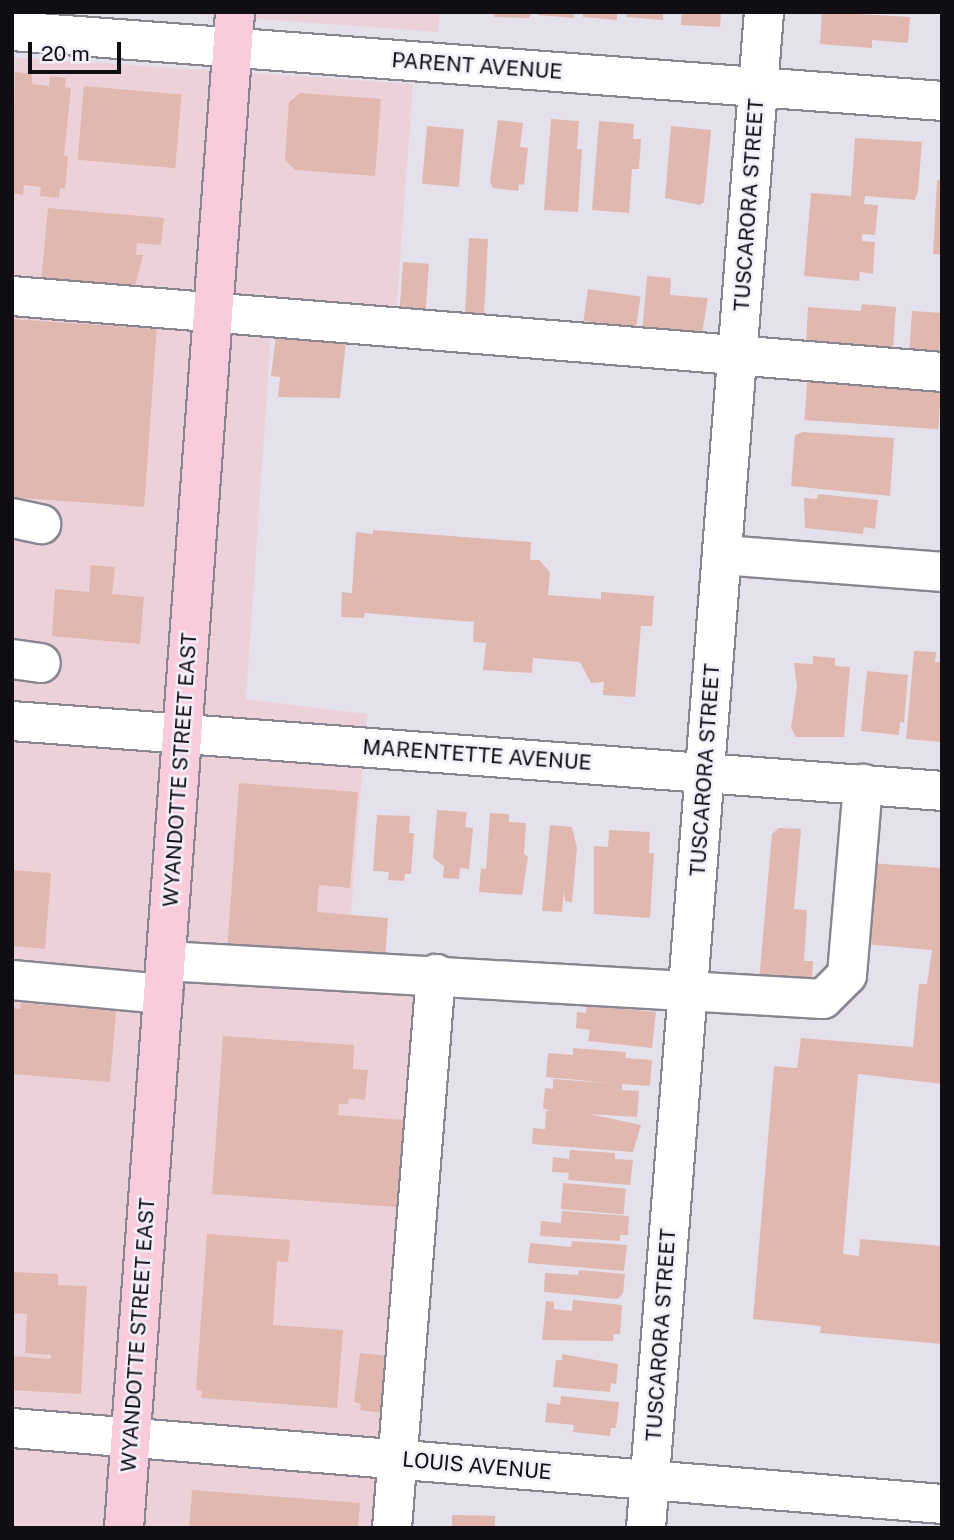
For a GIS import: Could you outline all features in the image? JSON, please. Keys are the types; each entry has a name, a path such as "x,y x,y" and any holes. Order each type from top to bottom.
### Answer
{"main road":[{"name":"WYANDOTTE STREET EAST","path":"124,1528 234,30"}],"street":[{"name":"TUSCARORA STREET","path":"646,1528 764,12"},
{"name":"PARENT AVENUE","path":"12,31 234,30 758,87 942,101"},
{"path":"12,296 942,372"},
{"path":"722,555 942,572"},
{"name":"MARENTETTE AVENUE","path":"12,721 942,791"},
{"path":"12,980 436,974 823,999 846,975 863,784"},
{"path":"392,1528 436,974"},
{"name":"LOUIS AVENUE","path":"12,1428 942,1504"}],"shaded area":[{"path":"162,12 440,12 438,32"},
{"path":"12,57 413,84 395,329 272,319 246,699 367,714 347,961 448,969 406,1528 12,1528"}],"building":[{"path":"494,12 532,12 529,18 494,17"},
{"path":"538,12 574,12 574,18 538,15"},
{"path":"583,12 617,12 617,20 583,17"},
{"path":"627,12 663,12 663,20 626,17"},
{"path":"682,12 721,12 720,27 681,25"},
{"path":"822,12 910,17 908,43 872,40 872,48 820,44"},
{"path":"15,72 32,74 32,84 49,86 50,76 66,78 65,87 71,88 64,156 68,156 65,189 60,188 59,198 40,196 41,187 24,185 23,195 12,193"},
{"path":"84,86 182,95 175,168 78,160"},
{"path":"300,93 381,99 375,176 295,170 285,160 289,102"},
{"path":"551,119 579,121 577,149 582,149 578,212 544,210"},
{"path":"498,120 523,123 520,147 528,148 524,185 519,184 518,191 493,188 490,182"},
{"path":"599,121 634,124 633,139 641,139 639,169 632,169 629,213 592,210"},
{"path":"427,126 464,129 459,187 422,184"},
{"path":"671,126 711,130 704,202 700,205 665,198"},
{"path":"855,138 922,142 915,200 865,196 864,204 878,205 875,235 862,234 862,241 875,242 873,274 860,272 859,281 804,276 811,193 851,196"},
{"path":"937,180 942,181 942,255 933,254"},
{"path":"48,208 164,218 161,245 137,243 136,255 143,255 134,290 41,282"},
{"path":"469,238 488,239 484,316 465,315"},
{"path":"403,262 429,264 426,311 400,309"},
{"path":"647,276 671,278 670,295 708,298 701,339 642,334"},
{"path":"588,289 640,296 636,328 584,321"},
{"path":"862,304 896,307 893,348 806,342 808,307 861,311"},
{"path":"912,311 942,313 939,352 909,350"},
{"path":"12,319 157,329 144,507 12,497"},
{"path":"276,335 346,341 340,398 278,397 280,377 271,376"},
{"path":"808,370 942,379 938,429 805,420"},
{"path":"803,432 894,438 890,496 791,486 795,435"},
{"path":"818,494 878,500 875,529 864,527 863,534 805,528 804,498 817,499"},
{"path":"373,530 531,542 530,560 539,560 550,572 548,595 601,599 601,592 654,596 652,626 641,626 635,697 603,695 604,682 591,683 580,662 533,658 532,673 483,670 486,643 473,642 474,622 365,613 364,618 341,617 342,592 352,593 356,532 373,534"},
{"path":"91,565 115,567 112,594 144,597 140,644 52,636 55,589 89,592"},
{"path":"914,651 936,652 935,662 942,662 942,742 906,739"},
{"path":"813,656 835,658 835,666 850,667 844,737 796,737 791,728 797,687 794,663 813,664"},
{"path":"867,671 908,675 904,723 900,722 899,735 861,731"},
{"path":"239,783 358,792 350,888 319,885 317,912 388,918 385,960 227,951"},
{"path":"437,810 467,812 465,827 473,828 469,869 460,868 459,879 443,878 444,866 433,858"},
{"path":"490,813 509,814 509,822 526,823 524,854 528,857 522,895 479,892 481,868 486,869"},
{"path":"377,815 410,816 409,833 414,833 411,874 405,874 404,881 388,880 389,872 373,871"},
{"path":"550,825 572,827 577,848 572,902 565,901 564,890 562,912 542,911"},
{"path":"779,828 801,829 794,909 807,910 804,961 813,961 811,994 758,993 772,834"},
{"path":"609,830 650,832 649,853 654,853 650,918 594,914 594,846 608,847"},
{"path":"869,863 942,868 942,1084 858,1074 843,1254 859,1256 860,1239 942,1246 942,1344 820,1333 821,1326 753,1319 774,1066 797,1068 801,1038 913,1047 919,984 927,984 932,950 864,944"},
{"path":"12,870 51,873 45,949 12,946"},
{"path":"21,1003 116,1011 110,1082 12,1074 12,1008 20,1009"},
{"path":"587,1005 656,1012 652,1048 588,1041 590,1030 576,1028 577,1012 586,1013"},
{"path":"223,1036 354,1045 353,1069 368,1070 365,1100 349,1098 348,1104 339,1104 338,1115 417,1121 411,1208 212,1194"},
{"path":"573,1048 626,1052 625,1058 652,1060 650,1086 622,1084 622,1090 639,1091 637,1117 590,1114 641,1125 633,1152 532,1144 533,1128 545,1129 546,1111 551,1111 543,1108 545,1088 553,1089 553,1079 619,1084 546,1077 548,1053 573,1055"},
{"path":"570,1150 615,1153 615,1159 633,1160 630,1185 568,1180 569,1173 552,1172 553,1157 569,1159"},
{"path":"563,1183 626,1188 623,1214 561,1209"},
{"path":"562,1211 629,1216 628,1235 620,1235 620,1241 540,1236 541,1221 561,1223"},
{"path":"207,1234 290,1240 288,1262 277,1261 273,1325 343,1330 337,1408 201,1398 202,1391 196,1390"},
{"path":"572,1241 627,1245 624,1271 528,1263 530,1243 571,1247"},
{"path":"579,1270 625,1274 623,1293 618,1299 544,1292 545,1273 578,1275"},
{"path":"12,1272 58,1274 58,1285 87,1286 81,1394 12,1390 12,1356 51,1359 51,1355 25,1353 27,1314 12,1313"},
{"path":"573,1300 622,1305 620,1334 614,1334 613,1341 542,1340 546,1301 554,1302 554,1309 572,1311"},
{"path":"360,1353 396,1357 383,1413 360,1410 361,1404 354,1402"},
{"path":"562,1354 618,1364 616,1384 611,1383 610,1392 553,1387 556,1360 562,1360"},
{"path":"561,1396 619,1402 616,1428 611,1428 610,1436 573,1432 574,1425 545,1422 547,1403 560,1405"},
{"path":"192,1490 360,1503 358,1528 189,1528"},
{"path":"452,1515 495,1516 495,1528 452,1528"}]}
